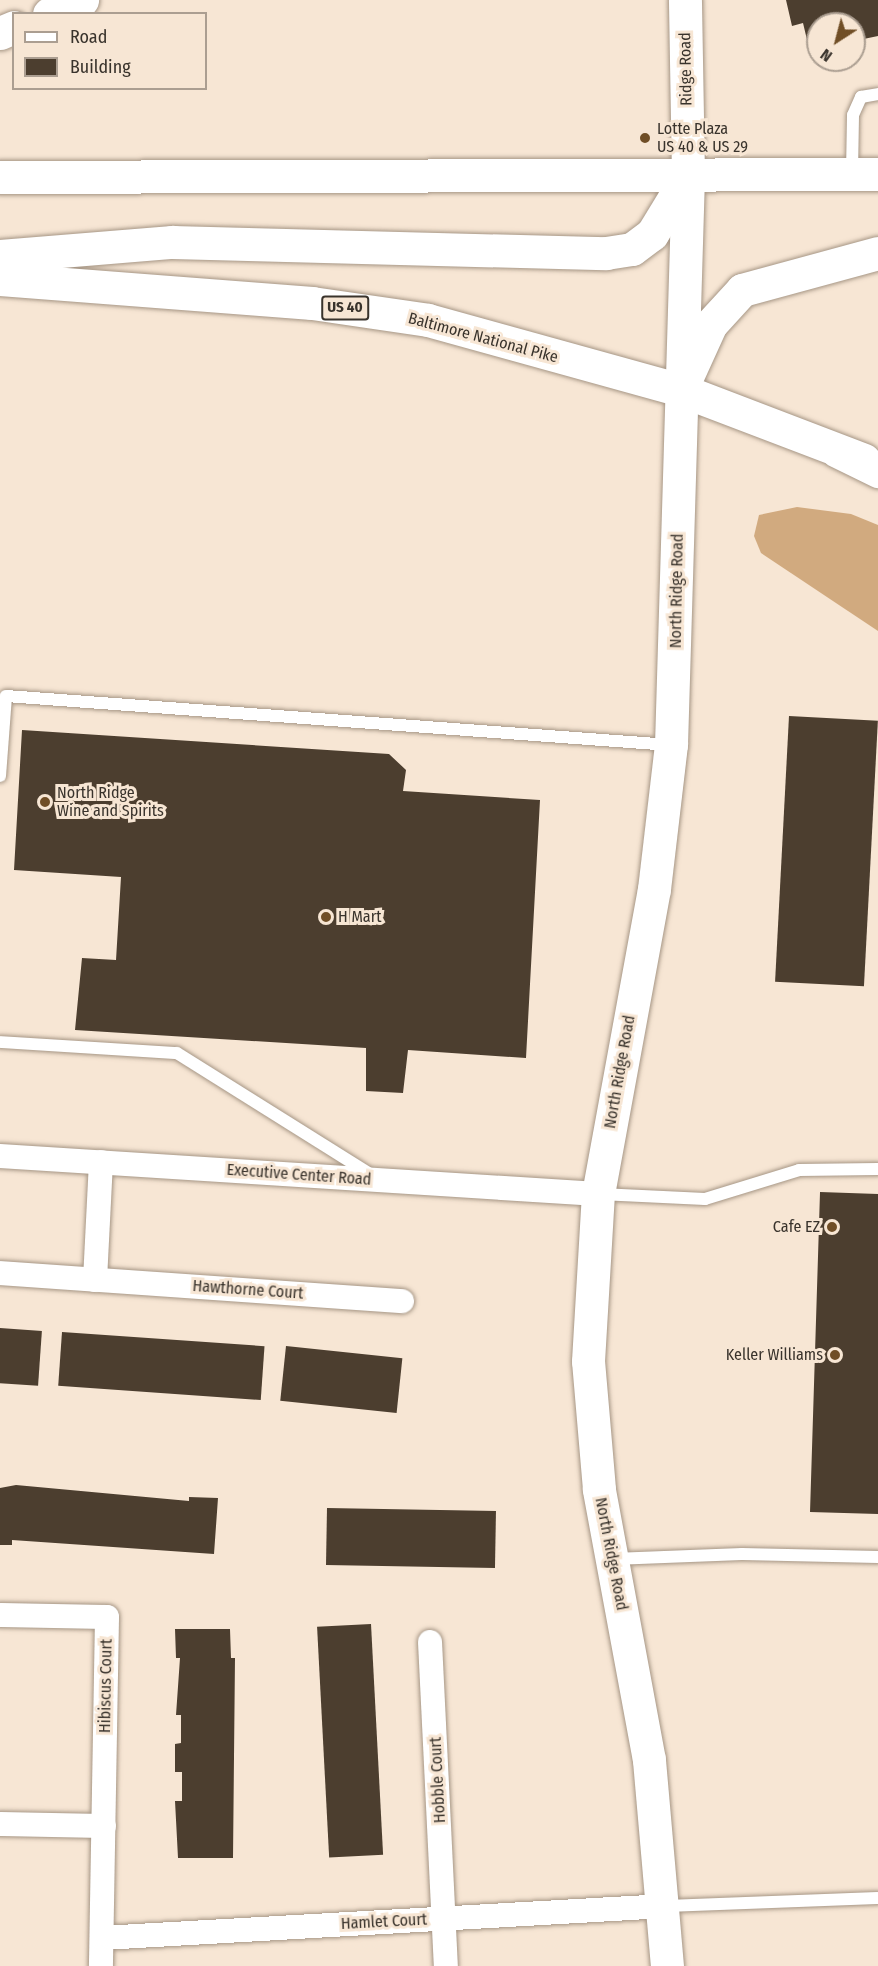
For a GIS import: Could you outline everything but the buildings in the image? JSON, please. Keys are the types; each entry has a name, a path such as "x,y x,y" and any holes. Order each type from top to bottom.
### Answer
{"main road":[{"path":"54,12 82,0"},
{"name":"Ridge Road","path":"685,0 688,175"},
{"path":"0,177 865,174"},
{"path":"0,256 172,242 606,253 632,249 652,234 688,175"},
{"name":"North Ridge Road","path":"668,1966 666,1906 649,1760 599,1489 588,1361 598,1194 654,889 671,745 688,175"},
{"path":"681,390 711,324 742,290 878,253"},
{"name":"Baltimore National Pike","path":"0,279 312,303 428,320 681,390 878,465"},
{"path":"837,451 878,471"}],"street":[{"name":"Executive Center Road","path":"0,1156 598,1194"},
{"path":"95,1280 101,1162"},
{"name":"Hawthorne Court","path":"0,1273 402,1301"},
{"name":"Hibiscus Court","path":"0,1615 107,1617 102,1966"},
{"name":"Hobble Court","path":"430,1642 446,1966"},
{"path":"0,1824 104,1826"},
{"name":"Hamlet Court","path":"102,1938 666,1906"}],"lane":[{"path":"865,174 853,115 861,97 878,94"},
{"path":"0,776 6,696 671,745"},
{"path":"0,1042 177,1053 379,1179"},
{"path":"598,1194 705,1199 799,1170 878,1169"},
{"path":"612,1559 742,1554 878,1557"},
{"path":"666,1906 878,1898"}],"shaded area":[{"path":"797,507 851,514 878,525 878,631 761,553 754,536 759,515"}],"place":[{"name":"Lotte Plaza US 40 & US 29","path":"645,138"},
{"name":"North Ridge Wine and Spirits","path":"45,802"},
{"name":"H Mart","path":"326,917"},
{"name":"Cafe EZ","path":"832,1227"},
{"name":"Keller Williams","path":"835,1355"}]}
